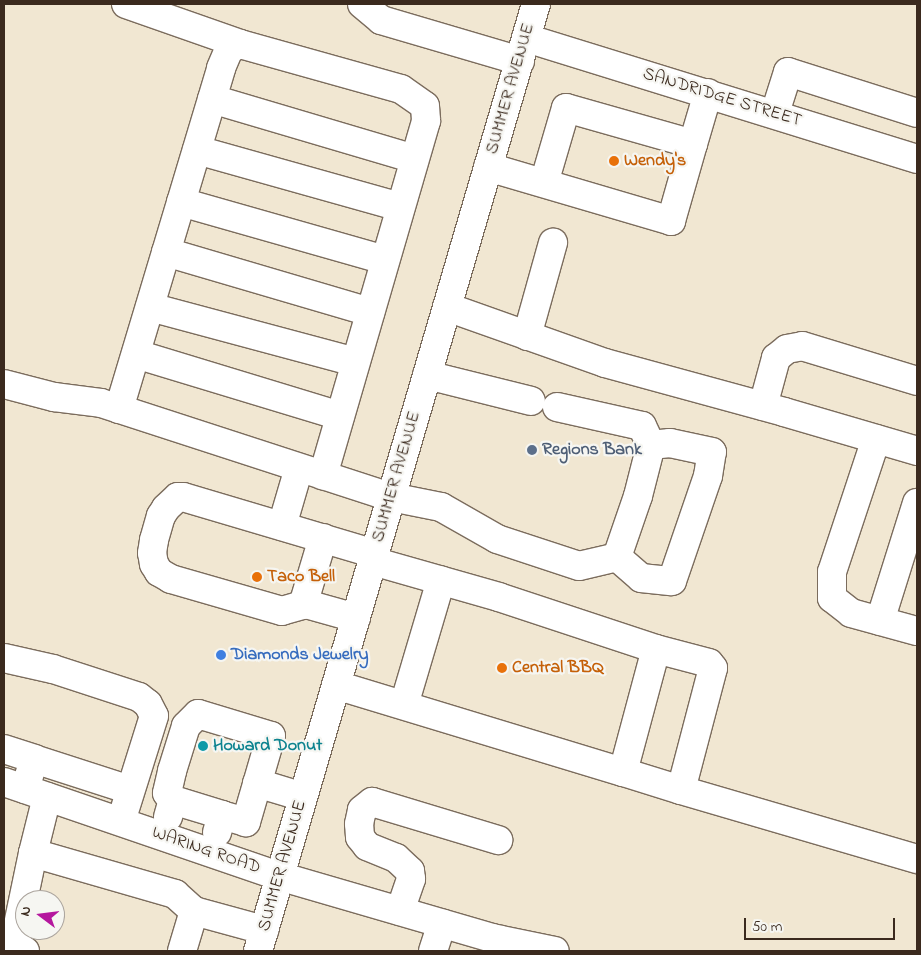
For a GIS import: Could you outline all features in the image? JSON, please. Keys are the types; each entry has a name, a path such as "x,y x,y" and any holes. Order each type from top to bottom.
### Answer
{"main road":[{"path":"126,4 240,44 401,89 425,106 426,120 340,416 282,526"},
{"name":"SANDRIDGE STREET","path":"362,4 381,20 523,50 708,93 917,159"},
{"name":"SUMMER AVENUE","path":"261,941 536,4"},
{"path":"119,409 221,68 230,49 240,44"},
{"path":"775,114 788,72 917,113"},
{"path":"488,167 671,221 708,93"},
{"path":"212,99 414,159"},
{"path":"544,183 566,108 693,144"},
{"path":"197,150 400,207"},
{"path":"181,202 385,260"},
{"path":"526,336 553,242"},
{"path":"166,252 370,312"},
{"path":"150,307 355,362"},
{"path":"447,307 605,363 763,406 917,451"},
{"path":"763,406 776,358 787,349 802,346 917,381"},
{"path":"136,354 340,416"},
{"path":"427,375 531,401"},
{"path":"4,384 54,397 101,403 391,497 441,507 497,539 579,566 617,557"},
{"path":"558,407 642,426 650,445 638,496 617,557"},
{"path":"876,439 832,572 832,598 851,613 917,631"},
{"path":"617,557 641,578 672,581 708,476 712,452 670,443 650,445"},
{"path":"356,618 315,605 303,605 282,611 171,579 160,572 154,564 152,553 161,516 173,500 184,496 323,538 441,580 656,649 709,663 713,668 681,790"},
{"path":"880,621 917,503"},
{"path":"303,605 323,538"},
{"path":"404,705 441,580"},
{"path":"622,772 656,649"},
{"path":"4,658 63,672 139,697 148,704 154,716 121,821"},
{"path":"336,684 681,790 917,858"},
{"path":"198,714 271,736 257,783 246,822 173,800 167,793 186,726 198,714"},
{"path":"4,749 130,790"},
{"path":"25,951 14,944 33,853 25,789 34,759"},
{"path":"257,783 303,798"},
{"name":"WARING ROAD","path":"25,789 279,876 492,938 555,951"},
{"path":"162,836 173,800"},
{"path":"400,911 411,879 410,871 396,858 368,846 360,837 359,824 362,810 372,802 498,840"},
{"path":"211,852 222,814"},
{"path":"33,853 175,894 194,911 261,941"},
{"path":"182,951 194,911"},
{"path":"433,951 442,924"}],"place":[{"name":"Wendy's","path":"614,161"},
{"name":"Regions Bank","path":"532,450"},
{"name":"Taco Bell","path":"257,577"},
{"name":"Diamonds Jewelry","path":"221,655"},
{"name":"Central BBQ","path":"502,668"},
{"name":"Howard Donut","path":"203,746"}]}
